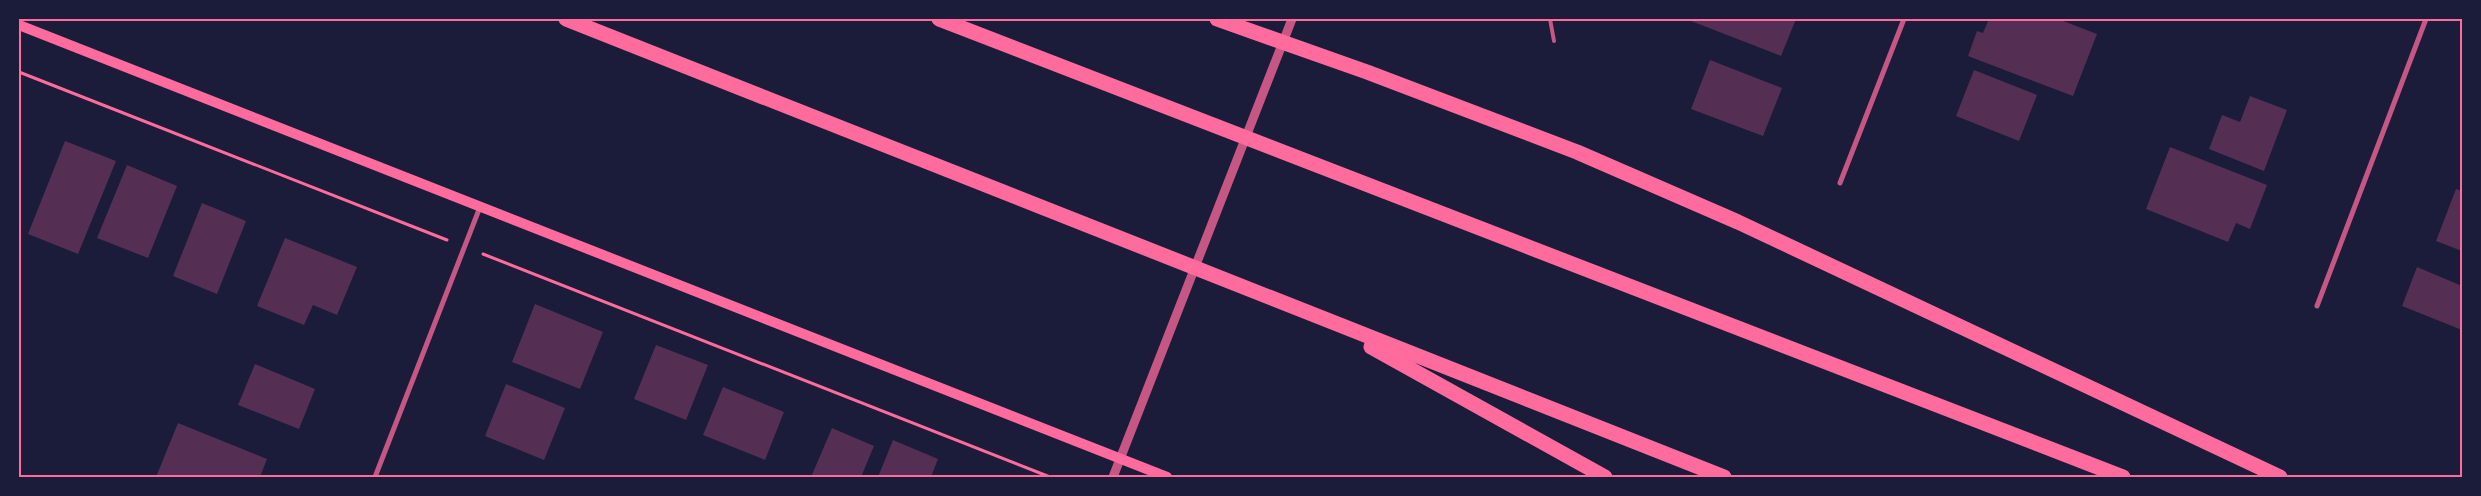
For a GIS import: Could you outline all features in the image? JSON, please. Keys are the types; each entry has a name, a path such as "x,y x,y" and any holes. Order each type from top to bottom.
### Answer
{"highway":[{"path":"566,19 1072,221 1724,477"},
{"path":"939,19 1373,185 2123,477"},
{"path":"1217,19 1367,72 1577,152 1729,218 2280,477"},
{"path":"1320,318 1605,477"}],"main road":[{"path":"19,26 1167,477"}],"street":[{"path":"1113,477 1292,19"},
{"path":"1840,183 1904,19"},
{"path":"2317,306 2426,19"},
{"path":"375,477 480,207"}],"lane":[{"path":"1550,19 1554,41"}],"path":[{"path":"19,72 440,238"},
{"path":"487,256 1050,477"}],"building":[{"path":"1692,19 1796,19 1781,56 1691,21"},
{"path":"1989,19 2058,19 2097,34 2073,96 1968,56 1977,31 1983,33"},
{"path":"1710,60 1782,88 1763,136 1691,109"},
{"path":"1974,70 2037,95 2019,141 1956,116"},
{"path":"2250,96 2287,110 2264,171 2209,149 2222,115 2240,122"},
{"path":"65,141 116,161 78,254 28,234"},
{"path":"2170,147 2267,185 2250,229 2236,223 2228,242 2146,209"},
{"path":"127,165 177,186 148,258 97,238"},
{"path":"2456,189 2462,191 2462,251 2436,241"},
{"path":"202,203 246,221 217,294 173,276"},
{"path":"285,238 357,267 337,315 313,305 304,325 257,306"},
{"path":"2417,267 2462,286 2462,330 2402,306"},
{"path":"535,304 603,332 580,389 512,362"},
{"path":"656,345 708,365 686,420 634,399"},
{"path":"255,364 315,389 299,429 238,405"},
{"path":"506,384 565,408 544,460 485,436"},
{"path":"723,387 784,412 765,460 703,435"},
{"path":"178,423 267,459 260,477 156,477"},
{"path":"832,428 874,446 861,477 811,477"},
{"path":"893,440 938,459 931,477 878,477"}]}
